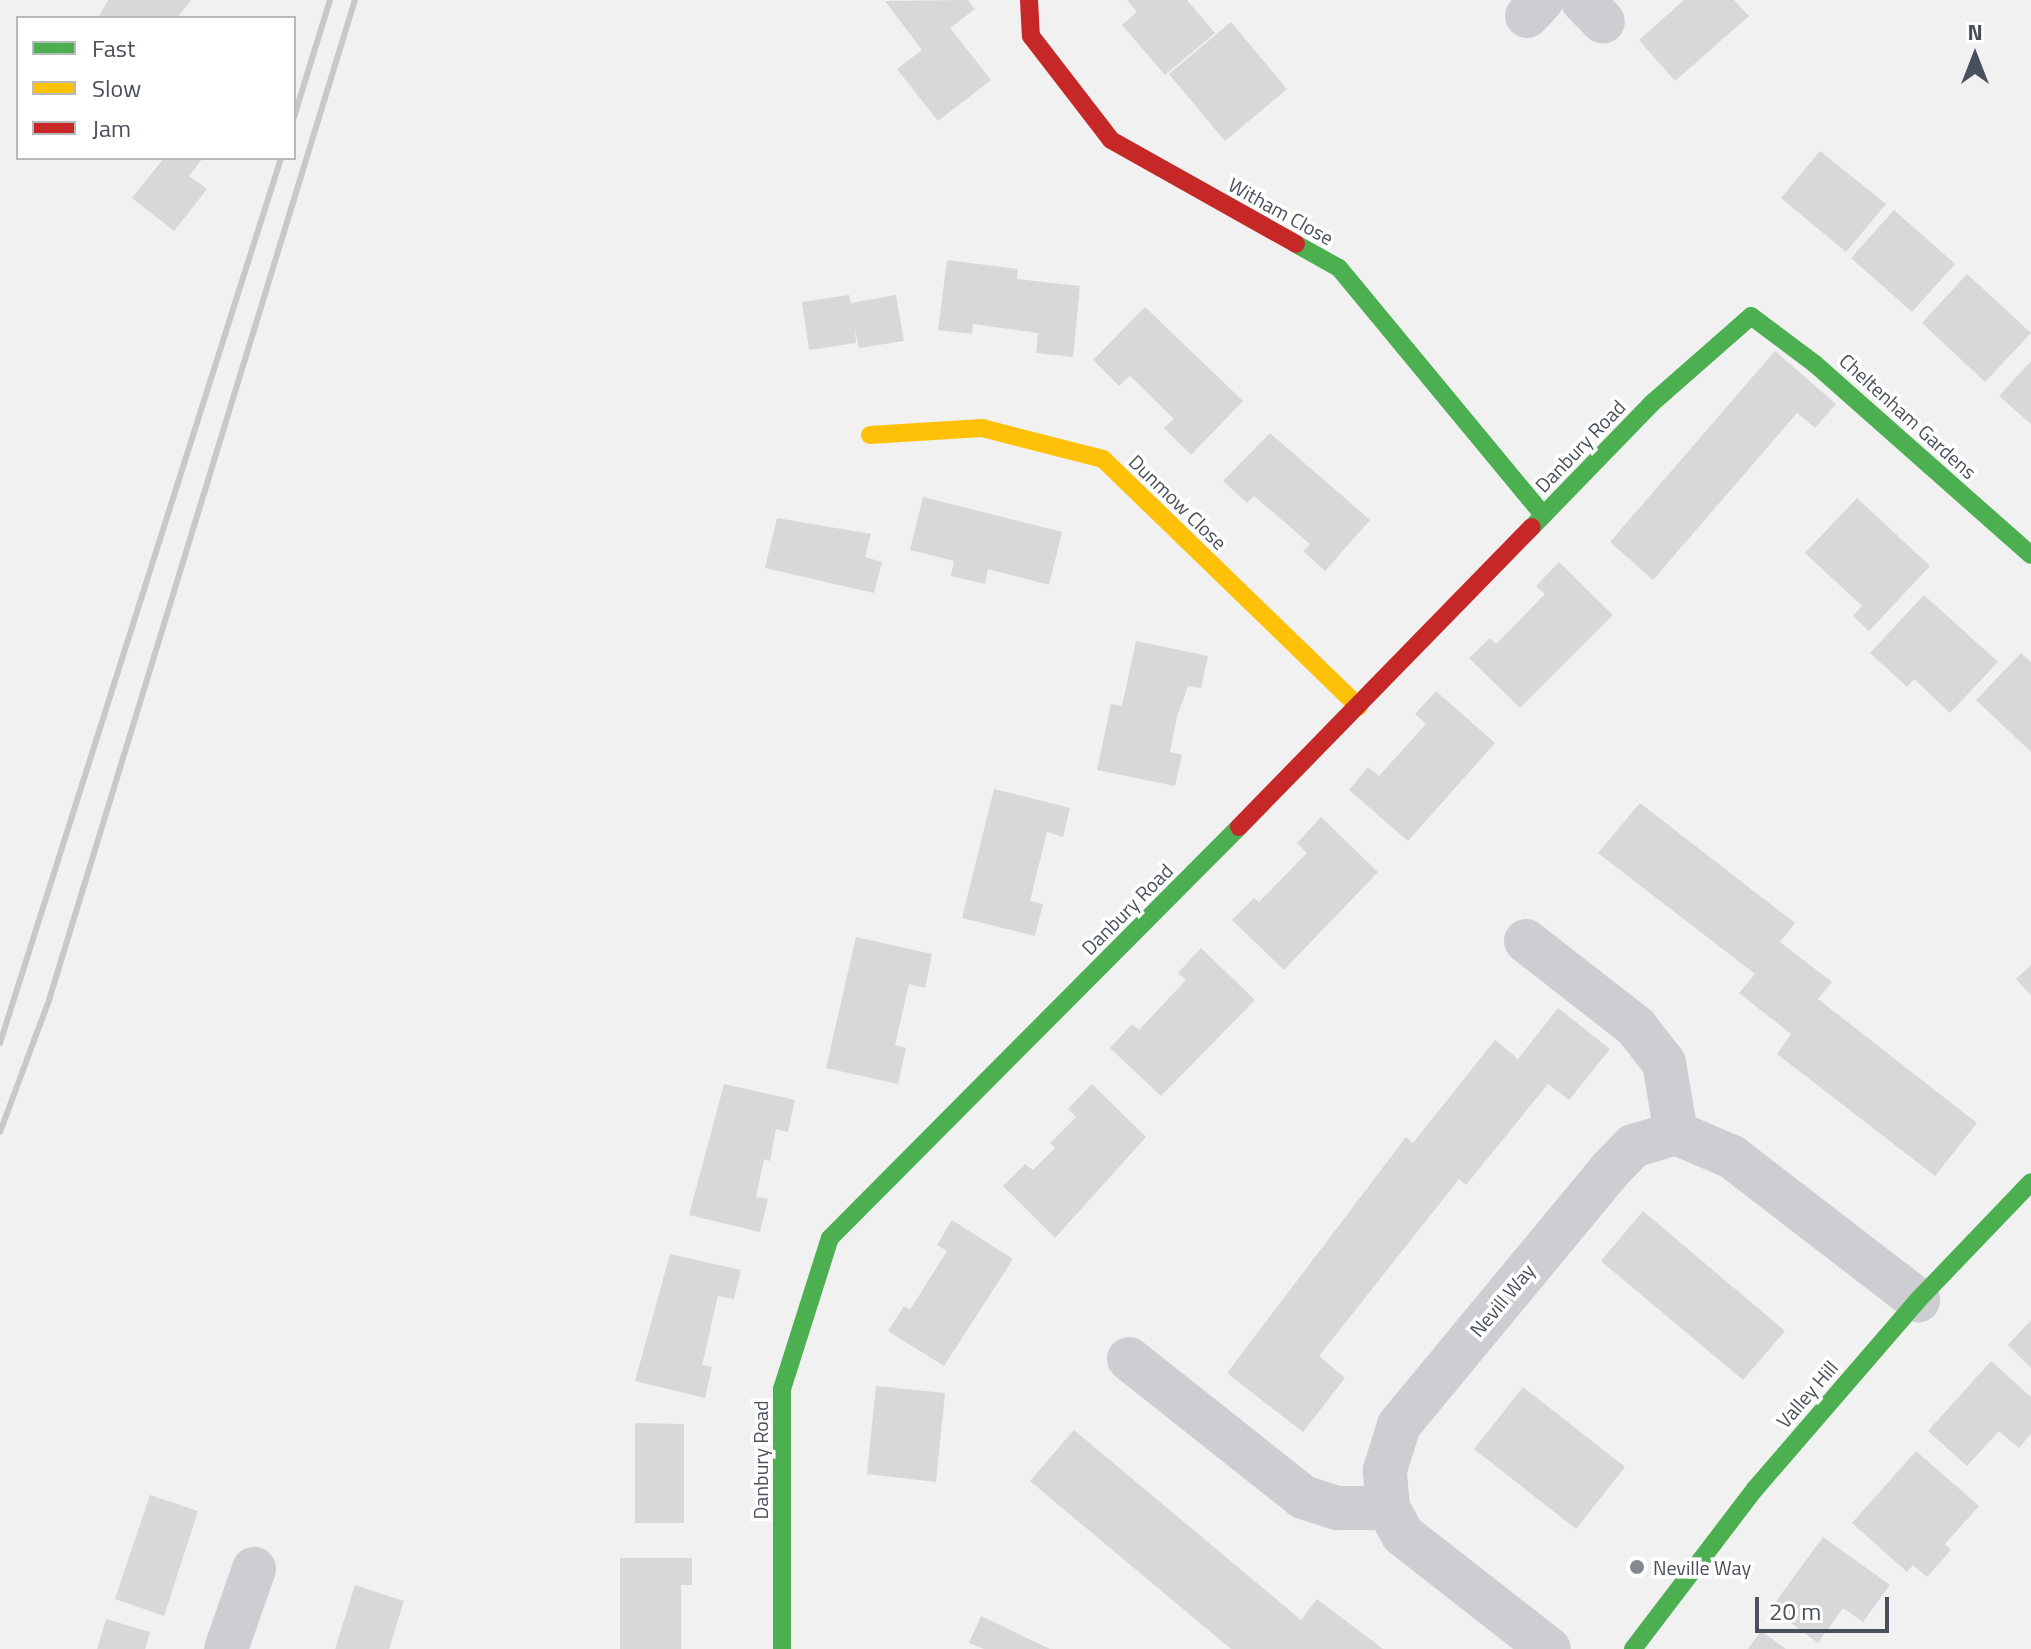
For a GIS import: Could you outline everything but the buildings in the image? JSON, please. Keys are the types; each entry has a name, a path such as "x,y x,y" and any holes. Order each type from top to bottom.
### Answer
{"street":[{"name":"Witham Close","path":"1029,0 1031,36 1111,140 1339,268 1543,515"},
{"name":"Danbury Road","path":"782,1649 782,1389 830,1238 1359,707 1651,404 1751,316"},
{"name":"Cheltenham Gardens","path":"1751,316 1815,364 2031,555"},
{"name":"Dunmow Close","path":"870,435 982,428 1103,459 1359,707"},
{"path":"1526,941 1636,1027 1664,1063 1676,1133 1732,1157 1918,1300"},
{"name":"Nevill Way","path":"1388,1508 1385,1470 1399,1425 1610,1170 1633,1146 1676,1133"},
{"name":"Valley Hill","path":"1633,1649 1755,1489 1918,1300 2031,1182"},
{"path":"1129,1359 1303,1497 1337,1508 1388,1508 1403,1535 1549,1649"},
{"path":"226,1649 254,1569"}],"railway":[{"path":"296,110 330,0"},
{"path":"0,1132 49,1000 355,0"},
{"path":"0,1043 280,160"}],"traffic: fast":[{"path":"1296,244 1339,268 1543,515"},
{"path":"1532,527 1651,404 1751,316 1815,364 2031,555"},
{"path":"782,1649 782,1389 830,1238 1239,827"},
{"path":"1633,1649 1755,1489 1918,1300 2031,1182"}],"traffic: slow":[{"path":"870,435 982,428 1103,459 1359,707"}],"traffic: jam":[{"path":"1029,0 1031,36 1111,140 1296,244"},
{"path":"1239,827 1532,527"}],"place":[{"name":"Neville Way","path":"1637,1567"}]}
